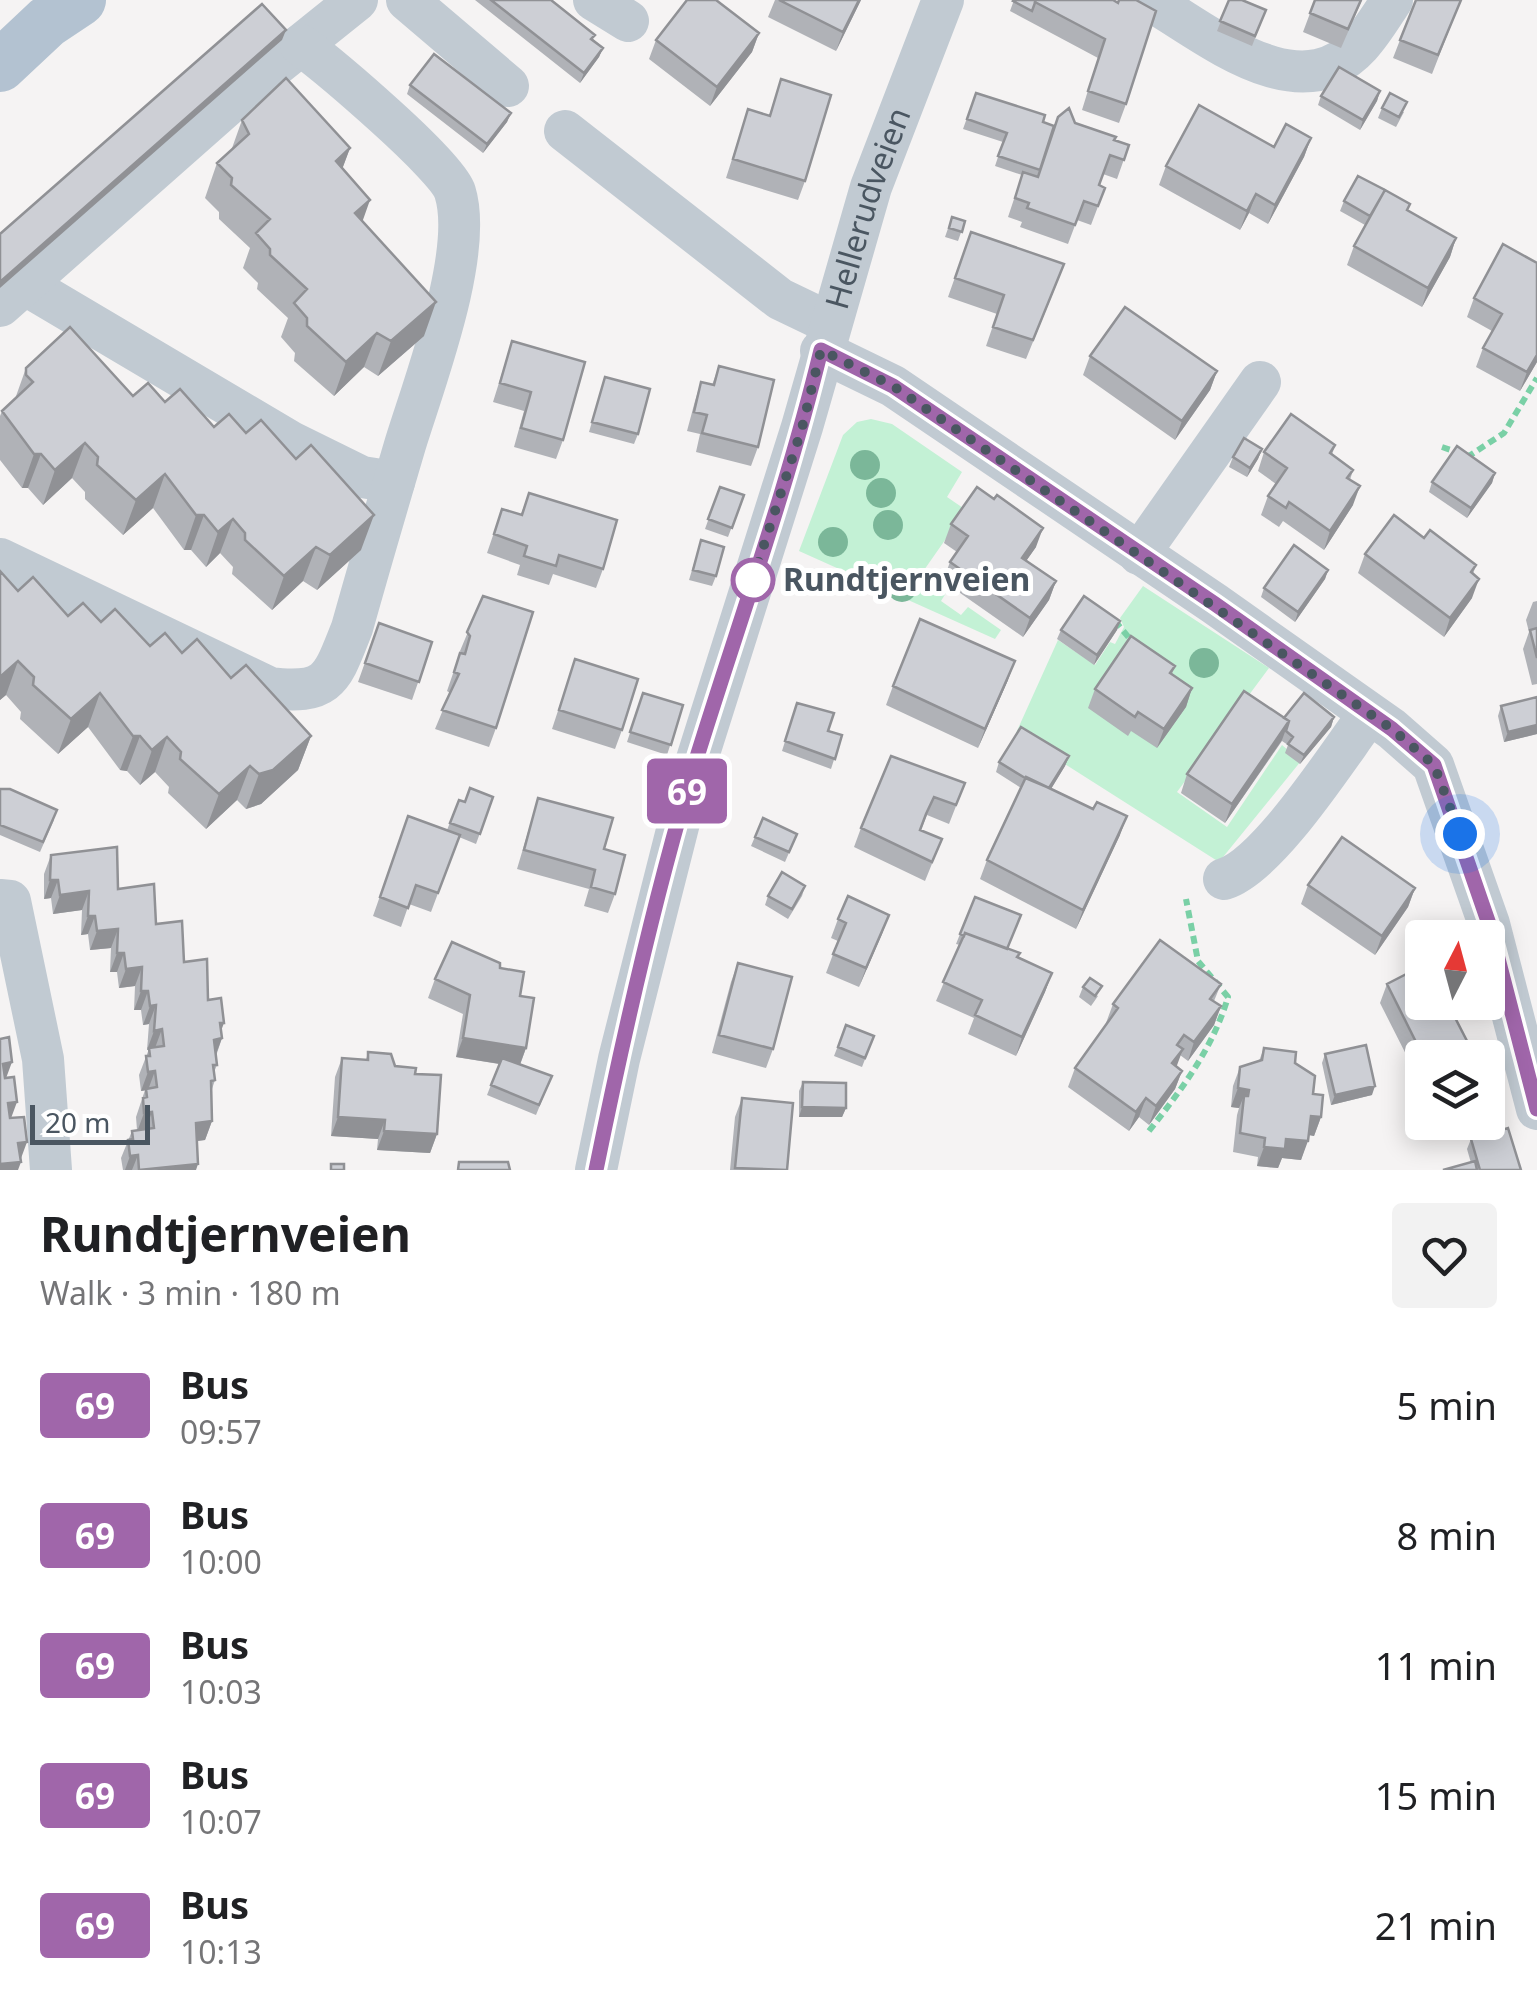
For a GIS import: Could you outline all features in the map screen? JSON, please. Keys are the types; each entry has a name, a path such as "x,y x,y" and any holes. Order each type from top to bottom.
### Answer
{"main road":[{"path":"0,66 61,7"}],"street":[{"path":"357,0 12,295 362,477 394,482"},
{"path":"406,0 508,86"},
{"name":"Hellerudveien","path":"596,1170 619,1059 687,791 802,428 825,337 872,187 943,0"},
{"path":"1149,0 1256,64 1280,71 1338,62 1359,47 1392,0"},
{"path":"0,559 259,684 292,690 310,688 326,684 334,673 443,318 458,247 460,214 454,188 347,79 301,45"},
{"path":"566,131 825,337 1369,714 1434,765 1489,924 1537,1109"},
{"path":"1139,554 1260,382"},
{"path":"1224,879 1244,869 1304,804 1369,714"},
{"path":"0,900 10,901 43,1059 52,1170"}],"path":[{"path":"1442,446 1469,456 1504,433 1537,378"},
{"path":"1109,616 1138,647"},
{"path":"1149,1131 1191,1078 1220,1023 1228,997 1198,961 1186,899"}],"green space":[{"path":"871,419 892,424 962,472 947,497 966,510 922,573 946,593 941,601 961,615 968,607 1001,630 995,639 799,551 843,435 857,422"},
{"path":"1143,586 1269,668 1177,792 1227,827 1282,745 1301,761 1219,862 1016,733 1058,640 1095,665 1110,642 1115,644 1124,627 1120,618"}],"building":[{"path":"491,0 551,0 595,35 591,39 603,48 584,73"},
{"path":"687,0 716,0 759,33 717,87 656,40"},
{"path":"779,0 859,0 843,32"},
{"path":"1014,0 1036,0 1032,11"},
{"path":"1036,0 1136,0 1156,11 1126,104 1088,91 1105,39"},
{"path":"1229,0 1242,0 1266,10 1255,36 1220,21"},
{"path":"1315,0 1361,0 1348,29 1310,13"},
{"path":"1416,0 1461,0 1438,55 1400,40"},
{"path":"262,4 286,30 0,282 0,234"},
{"path":"434,54 511,113 487,144 410,85"},
{"path":"1339,67 1380,91 1363,120 1321,96"},
{"path":"286,78 350,148 336,161 370,200 355,213 436,302 391,341 377,333 346,362 307,326 307,318 294,303 307,289 270,255 270,249 256,233 270,219 231,185 232,178 217,163 249,134 242,120"},
{"path":"781,79 831,95 805,181 733,159 748,109 770,116"},
{"path":"976,93 1045,115 1043,122 1054,126 1040,170 998,156 1007,133 967,119"},
{"path":"1390,93 1407,102 1399,117 1382,108"},
{"path":"1199,105 1274,147 1286,124 1311,138 1275,205 1256,194 1247,211 1166,166"},
{"path":"1069,108 1075,123 1129,145 1124,160 1110,155 1099,185 1105,188 1098,206 1084,201 1075,225 1027,208 1029,203 1015,198 1023,172 1038,177 1058,117"},
{"path":"1358,176 1385,190 1370,216 1344,201"},
{"path":"1385,190 1410,204 1407,210 1456,238 1428,288 1354,246"},
{"path":"952,217 965,221 962,232 949,228"},
{"path":"971,232 1064,264 1033,340 993,327 1004,295 955,278"},
{"path":"1503,244 1537,263 1537,355 1527,372 1483,348 1502,314 1474,298"},
{"path":"1125,307 1217,371 1182,421 1090,356"},
{"path":"70,327 133,396 148,383 165,402 180,389 214,427 229,414 246,433 261,420 296,459 311,445 374,515 330,555 316,547 284,576 245,540 245,533 233,519 218,532 204,515 196,515 165,474 136,500 97,465 98,457 85,443 55,470 41,454 34,454 2,411 33,382 26,375 26,368"},
{"path":"512,341 585,362 563,440 521,428 531,392 500,383"},
{"path":"719,366 774,380 758,447 702,433 707,415 694,412 701,382 714,385"},
{"path":"605,377 650,389 638,434 592,422"},
{"path":"1291,414 1335,445 1330,453 1353,470 1347,478 1360,486 1330,531 1289,502 1286,508 1268,496 1287,468 1264,452"},
{"path":"1244,438 1262,449 1250,468 1233,457"},
{"path":"1457,446 1495,473 1471,508 1432,482"},
{"path":"720,487 744,495 732,528 708,519"},
{"path":"977,487 994,499 997,495 1043,528 1022,558 1056,581 1030,618 950,562 968,536 951,524"},
{"path":"529,493 617,520 603,569 559,555 556,566 524,556 527,546 494,534 502,509 522,515"},
{"path":"1394,515 1424,538 1430,530 1476,565 1471,572 1479,579 1450,618 1365,554"},
{"path":"701,540 724,547 716,576 693,570"},
{"path":"1294,545 1328,570 1298,612 1264,588"},
{"path":"0,571 18,591 33,577 68,616 83,603 101,622 115,609 150,646 165,633 182,653 197,639 231,678 246,665 311,736 273,770 259,774 250,766 219,794 180,759 181,752 167,737 152,750 140,736 133,736 100,693 71,719 33,685 34,677 18,661 0,677"},
{"path":"483,596 533,612 496,728 442,710 459,674 454,672 460,653 465,654 470,636 467,632"},
{"path":"1084,596 1120,621 1097,655 1061,630"},
{"path":"920,619 1015,661 985,729 893,686"},
{"path":"379,623 432,642 419,682 365,663"},
{"path":"1537,628 1537,658 1530,630"},
{"path":"1131,636 1175,666 1170,673 1192,688 1164,729 1138,712 1135,717 1095,689"},
{"path":"575,659 638,679 622,730 559,710"},
{"path":"1244,691 1289,721 1232,804 1187,774"},
{"path":"643,693 683,705 671,745 630,732"},
{"path":"1304,693 1334,717 1304,755 1288,744 1293,737 1286,731 1289,721 1284,718"},
{"path":"1537,697 1537,725 1508,732 1501,706"},
{"path":"797,703 834,713 828,731 842,735 835,759 785,741"},
{"path":"1021,727 1069,756 1049,788 999,762"},
{"path":"891,756 965,783 956,805 934,797 926,814 920,830 942,839 932,862 861,828"},
{"path":"1026,777 1093,809 1097,802 1127,816 1083,910 987,860"},
{"path":"470,788 493,797 480,834 450,823 459,800 465,802"},
{"path":"0,789 10,789 57,810 43,842 0,825"},
{"path":"538,798 613,818 604,849 625,855 615,894 591,887 595,870 524,850"},
{"path":"408,816 460,835 438,893 416,885 408,908 380,897"},
{"path":"763,818 797,834 789,852 755,837"},
{"path":"1342,837 1415,888 1382,936 1308,885"},
{"path":"117,847 118,889 154,884 156,924 182,921 184,962 207,959 208,1000 221,998 224,1023 220,1023 222,1038 214,1040 217,1065 213,1065 215,1080 211,1081 212,1121 196,1123 198,1164 139,1170 138,1155 130,1156 128,1140 133,1139 132,1131 154,1128 152,1112 144,1113 143,1098 147,1097 146,1089 157,1087 155,1071 148,1072 149,1048 164,1046 162,1029 154,1031 156,1005 150,1006 148,991 141,991 142,967 126,969 124,953 117,953 118,929 97,931 95,916 88,916 89,891 60,895 58,880 50,880 51,855"},
{"path":"782,872 805,886 792,909 768,896"},
{"path":"848,896 889,915 866,968 833,954 846,923 838,919"},
{"path":"975,897 1021,915 1007,949 960,934"},
{"path":"965,933 1020,953 1017,957 1052,973 1022,1037 975,1015 982,1000 943,982"},
{"path":"1160,940 1221,984 1210,999 1221,1006 1194,1042 1184,1035 1177,1045 1183,1049 1172,1063 1182,1071 1156,1106 1146,1098 1136,1112 1075,1068 1118,1008 1113,1004"},
{"path":"452,942 500,963 500,968 524,972 520,996 534,998 526,1048 463,1038 470,995 435,979"},
{"path":"738,963 792,977 773,1049 719,1035"},
{"path":"1405,975 1405,1020 1387,984"},
{"path":"1090,978 1102,986 1095,996 1083,987"},
{"path":"1405,1020 1456,1020 1466,1040 1415,1040"},
{"path":"846,1025 874,1036 865,1058 838,1047"},
{"path":"9,1037 12,1062 3,1064 5,1078 14,1077 17,1102 8,1103 10,1118 24,1117 27,1142 18,1143 21,1162 0,1164 0,1039"},
{"path":"1366,1045 1375,1086 1335,1095 1325,1054"},
{"path":"1264,1048 1296,1052 1295,1063 1315,1076 1313,1094 1323,1095 1321,1117 1311,1116 1308,1141 1286,1139 1285,1149 1264,1147 1265,1138 1240,1133 1244,1096 1248,1096 1249,1090 1238,1088 1240,1067 1262,1060"},
{"path":"368,1052 391,1054 395,1066 416,1068 415,1074 441,1075 437,1134 384,1131 385,1120 338,1117 342,1058 368,1060"},
{"path":"502,1058 552,1076 539,1105 491,1085"},
{"path":"803,1082 846,1083 846,1108 802,1107"},
{"path":"742,1098 793,1103 787,1170 735,1168"},
{"path":"1508,1128 1521,1170 1480,1170 1471,1140 1505,1140"},
{"path":"1475,1161 1477,1170 1443,1170"},
{"path":"459,1162 508,1162 510,1170 458,1170"},
{"path":"331,1164 344,1164 344,1170 331,1170"}],"bus line":[{"name":"69","path":"596,1170 619,1059 687,791 802,428 821,350 893,386 973,444 1215,604 1392,729 1434,765 1489,924 1537,1109"}],"place":[{"name":"Rundtjernveien","path":"753,580"}],"route":[{"path":"753,580 750,588 802,428 821,350 893,386 1392,729 1434,765 1460,834"}]}
